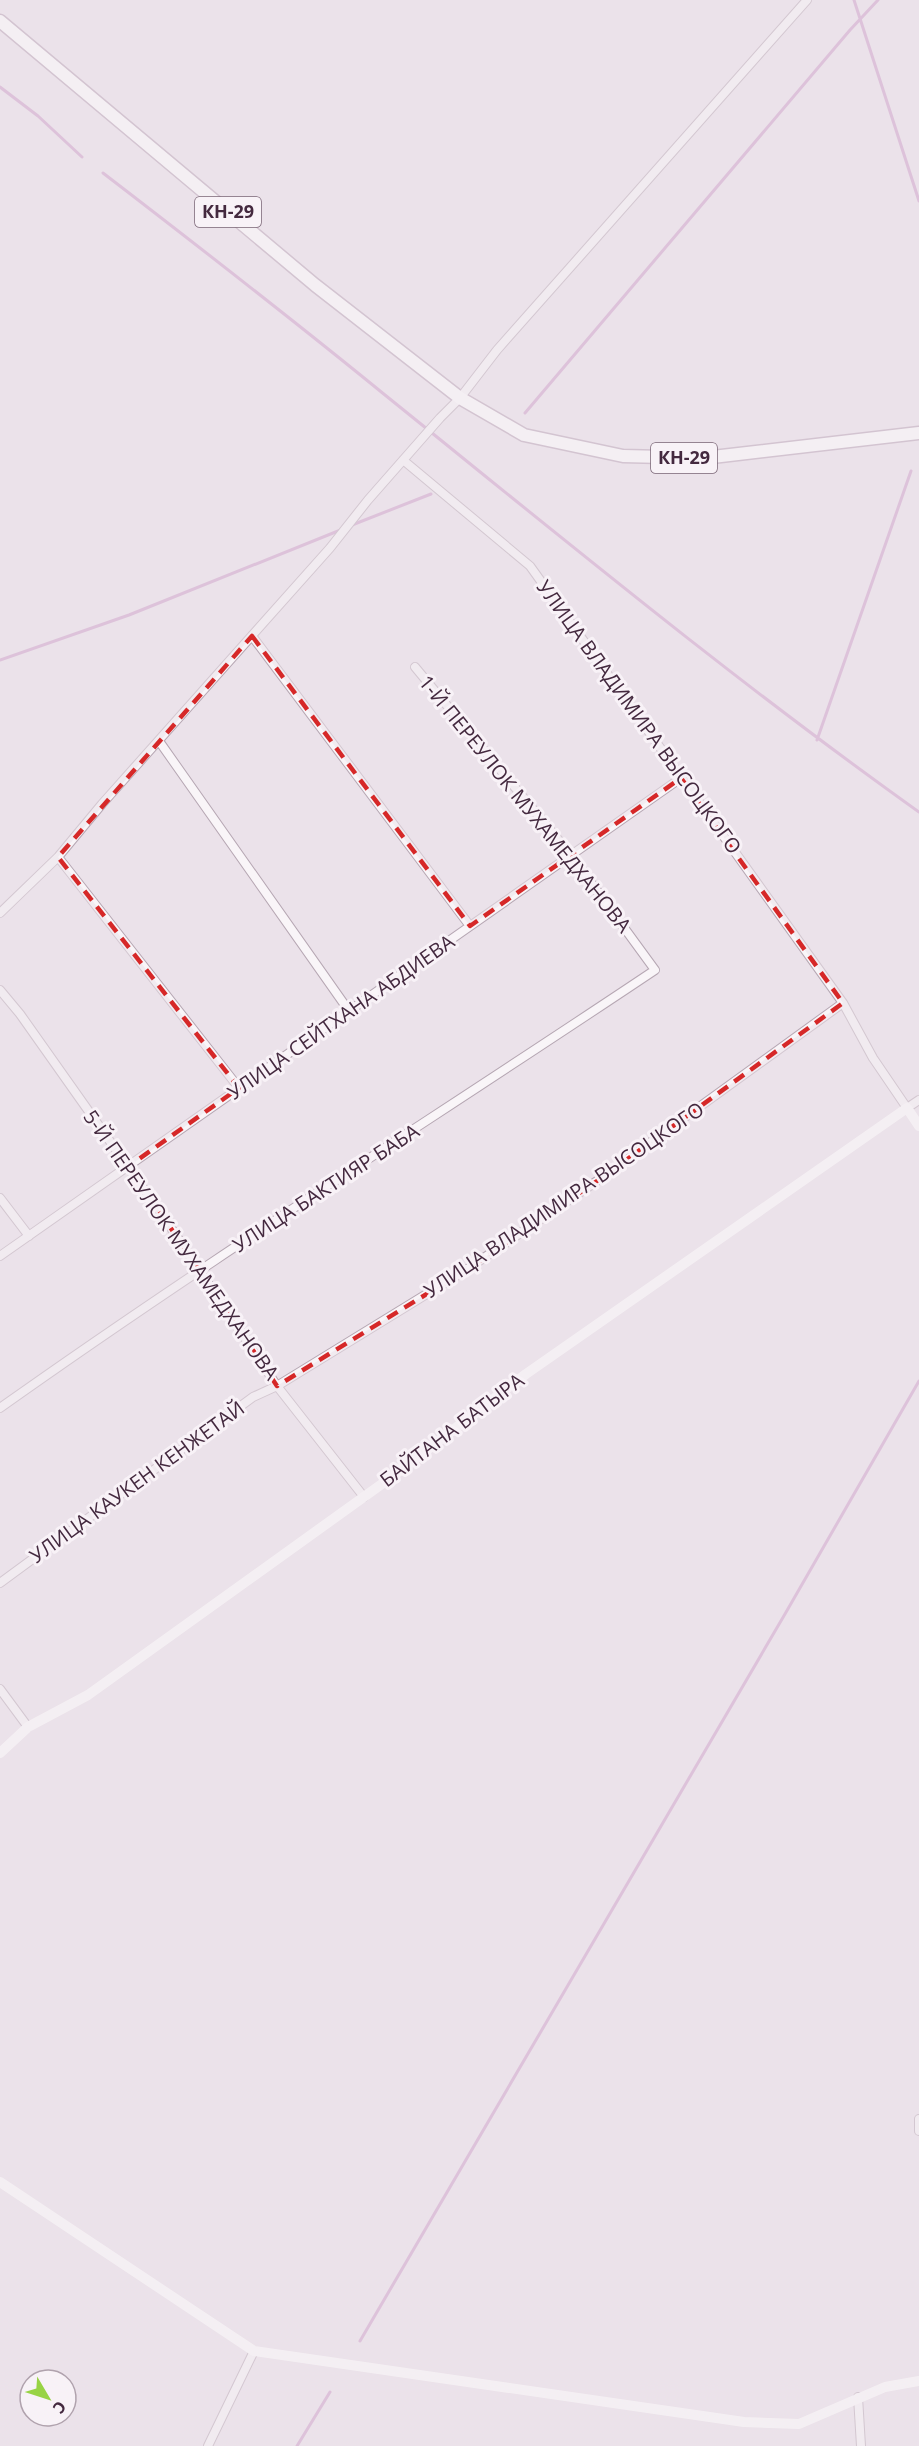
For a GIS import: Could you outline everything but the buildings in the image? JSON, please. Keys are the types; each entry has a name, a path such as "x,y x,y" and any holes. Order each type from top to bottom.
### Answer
{"main road":[{"name":"КН-29","path":"0,21 315,285 460,398 524,435 623,456 704,458 919,433"}],"street":[{"path":"0,913 58,857 330,548 403,460 460,398 497,350 807,0"},
{"name":"УЛИЦА ВЛАДИМИРА ВЫСОЦКОГО","path":"403,460 530,566 843,1003 873,1058 907,1108"},
{"path":"252,636 470,926"},
{"name":"1-Й ПЕРЕУЛОК МУХАМЕДХАНОВА","path":"416,667 571,855 655,970"},
{"path":"159,741 349,1011"},
{"name":"УЛИЦА СЕЙТХАНА АБДИЕВА","path":"0,1256 681,778"},
{"path":"58,857 239,1088"},
{"name":"УЛИЦА БАКТИЯР БАБА","path":"0,1408 200,1270 439,1115 655,970"},
{"name":"5-Й ПЕРЕУЛОК МУХАМЕДХАНОВА","path":"0,990 20,1014 129,1166 278,1386 364,1497"},
{"name":"УЛИЦА ВЛАДИМИРА ВЫСОЦКОГО","path":"278,1386 469,1268 606,1175 843,1003"},
{"path":"919,1100 907,1108 919,1126"},
{"name":"БАЙТАНА БАТЫРА","path":"0,1753 28,1727 88,1695 364,1497 535,1367 907,1108"},
{"path":"0,1198 29,1236"},
{"name":"УЛИЦА КАУКЕН КЕНЖЕТАЙ","path":"0,1583 253,1398 278,1386"},
{"path":"0,1689 28,1727"},
{"path":"919,2119 919,2131"},
{"path":"0,2182 254,2351 744,2422 799,2424 885,2387 919,2381"},
{"path":"208,2446 254,2351"},
{"path":"858,2397 861,2446"}],"highlighted area":[{"path":"252,636 470,926 681,778 843,1003 597,1181 469,1268 277,1386 129,1166 239,1088 58,857"}],"waterway":[{"path":"854,0 919,201"},
{"path":"525,413 878,0"},
{"path":"0,87 38,116 82,157"},
{"path":"103,173 280,311 716,660 919,812"},
{"path":"817,740 911,471"},
{"path":"352,525 431,494"},
{"path":"0,660 129,615 343,529"},
{"path":"360,2341 919,1381"},
{"path":"297,2446 330,2392"}]}
